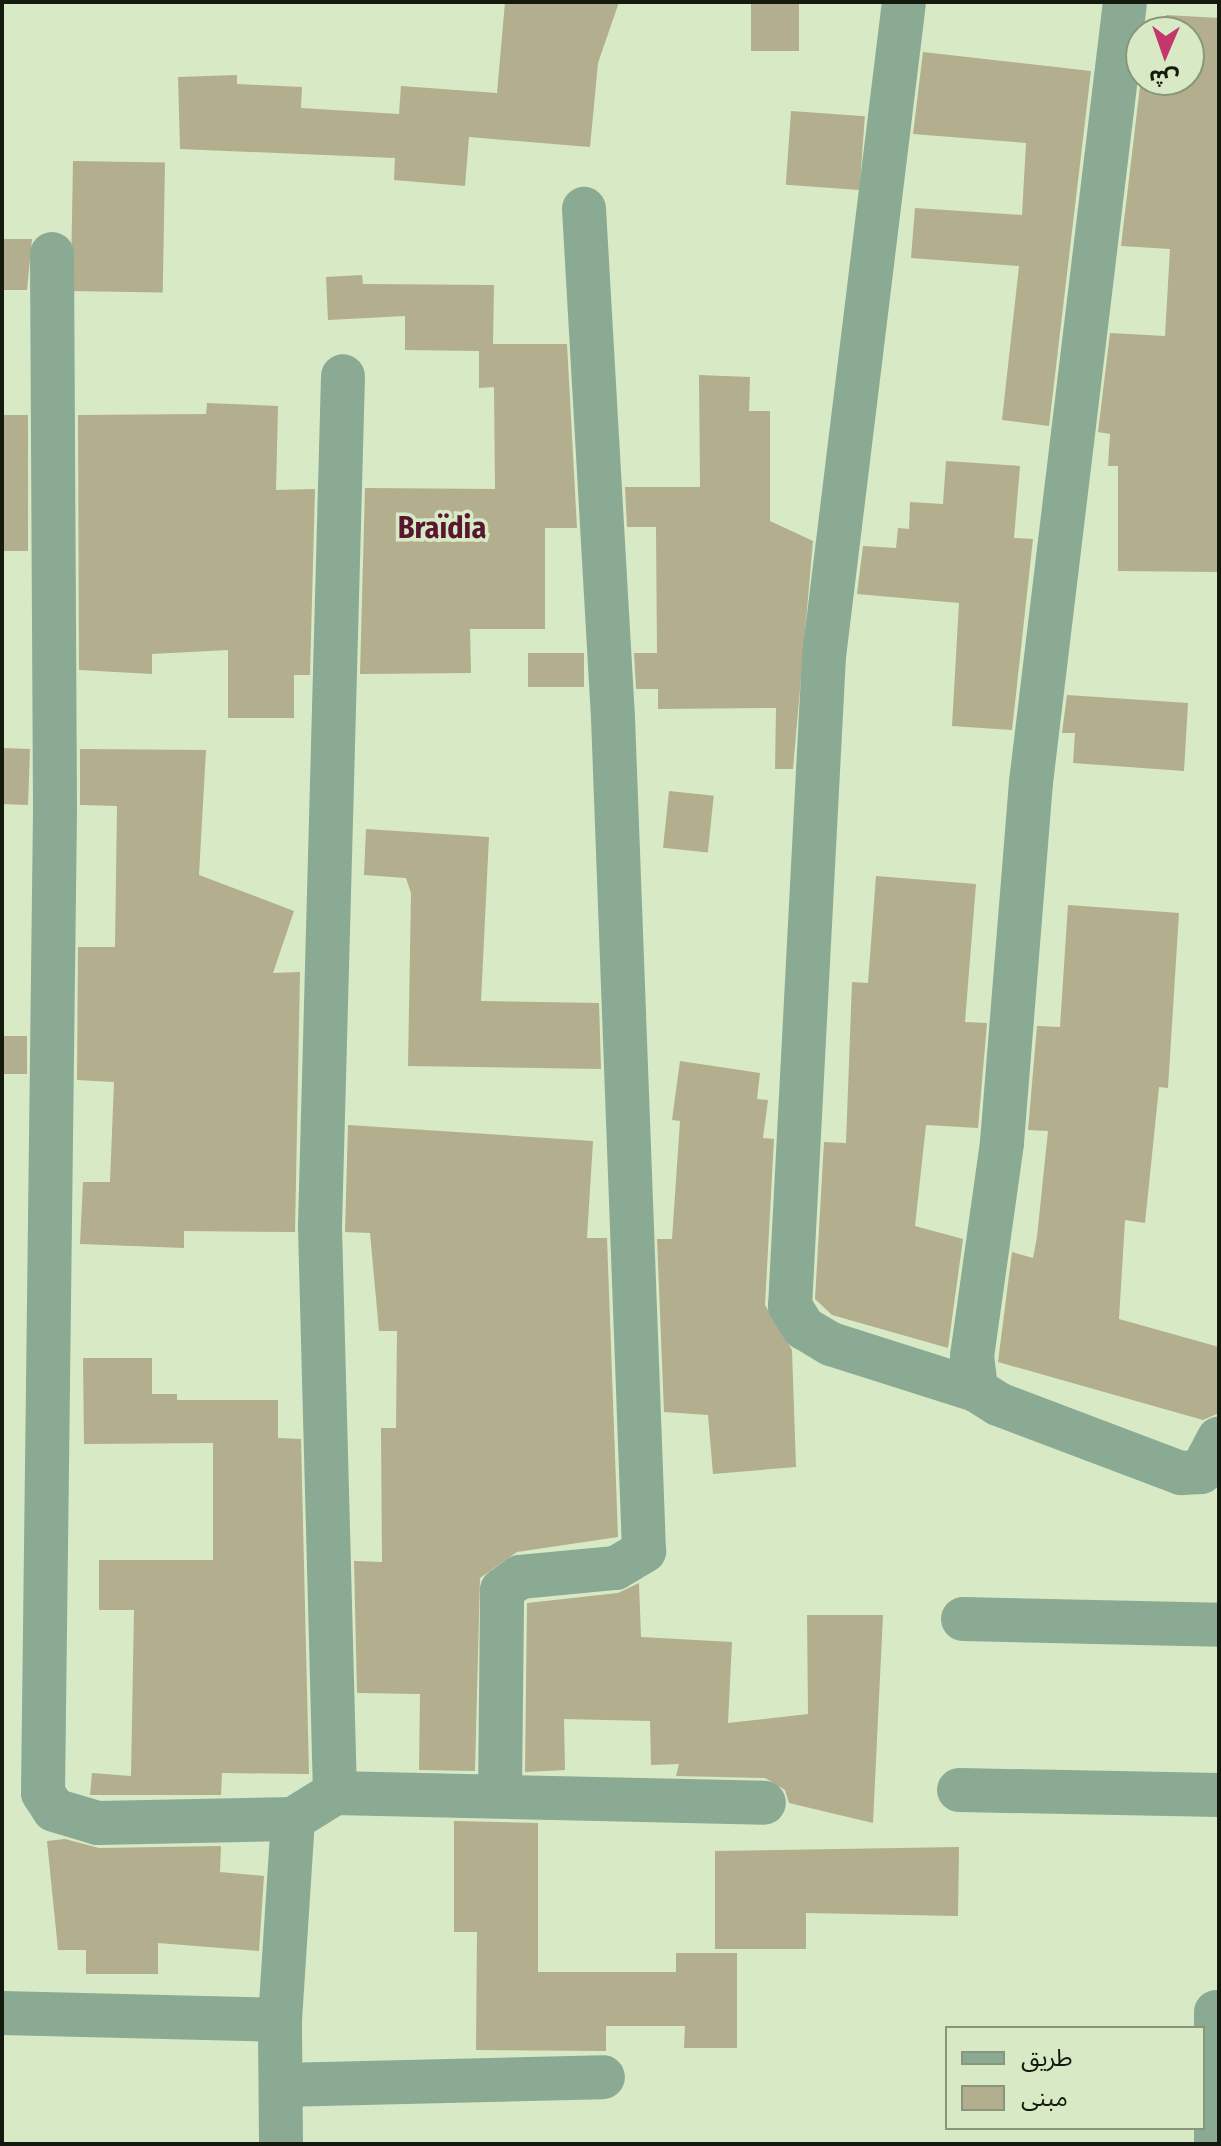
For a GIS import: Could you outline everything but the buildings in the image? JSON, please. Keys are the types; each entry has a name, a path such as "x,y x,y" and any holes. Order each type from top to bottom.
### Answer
{"street":[{"path":"904,2 824,656 790,1306 804,1328 831,1344 976,1390 1181,1473 1201,1472 1219,1438"},
{"path":"976,1390 972,1356 1002,1143 1031,782 1125,2"},
{"path":"500,1794 502,1590 520,1577 616,1568 644,1551 613,718 584,209"},
{"path":"52,254 55,811 43,1793 54,1810 98,1823 293,1819 335,1793 500,1794 764,1803"},
{"path":"335,1793 320,1226 343,376"},
{"path":"963,1619 1219,1625"},
{"path":"959,1790 1219,1795"},
{"path":"281,2144 280,2020 293,1819"},
{"path":"1216,2012 1216,2144"},
{"path":"2,2013 280,2020"},
{"path":"281,2085 603,2077"}],"district":[{"name":"Braïdia","path":"442,528"}]}
